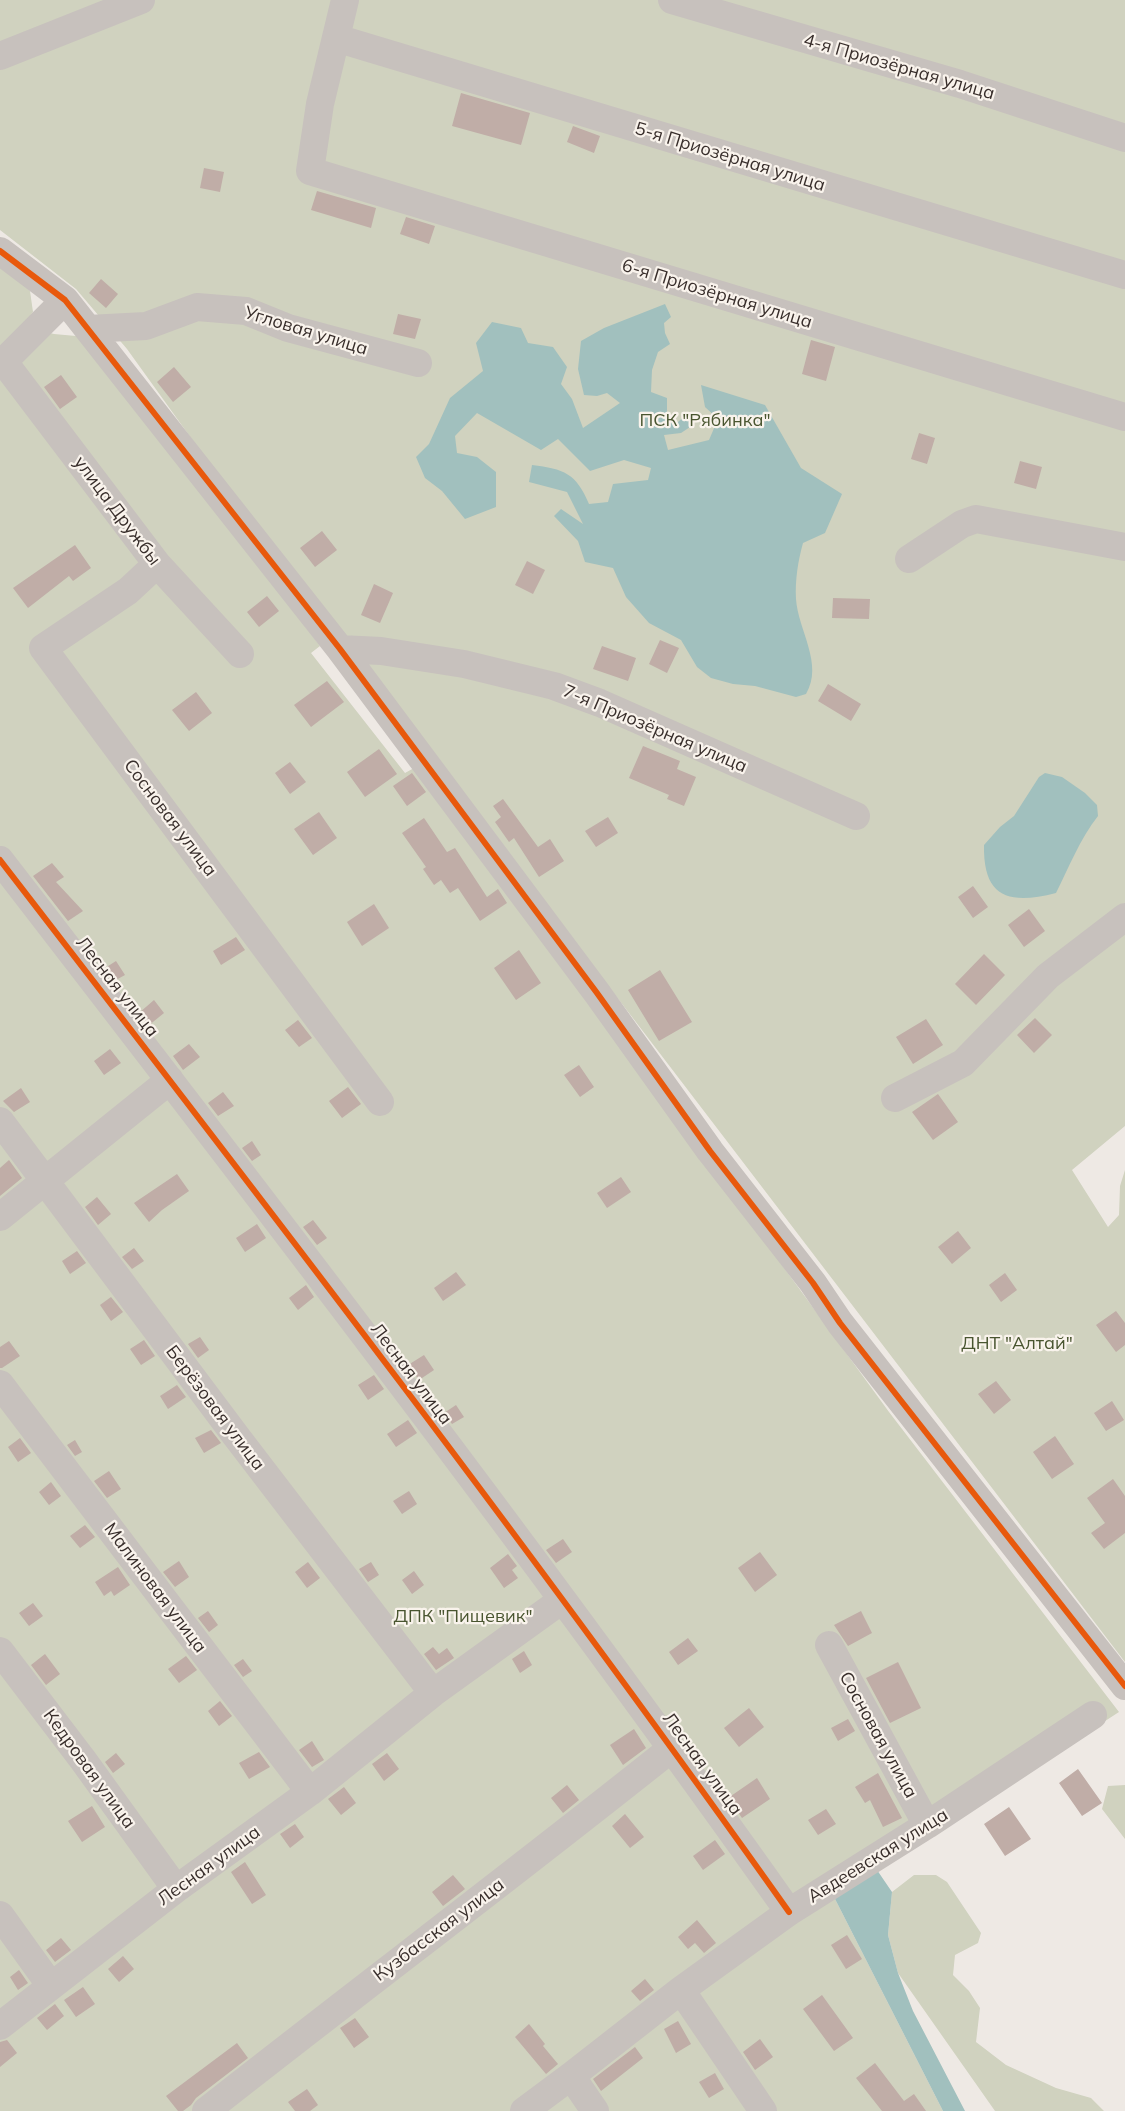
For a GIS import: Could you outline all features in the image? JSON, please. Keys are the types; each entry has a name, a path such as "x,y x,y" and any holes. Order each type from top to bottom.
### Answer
{"street":[{"path":"0,56 141,0"},
{"path":"336,38 345,0"},
{"name":"4-я Приозёрная улица","path":"672,0 960,84 1125,138"},
{"name":"6-я Приозёрная улица","path":"336,38 320,104 310,171 1125,417"},
{"name":"5-я Приозёрная улица","path":"336,38 1125,275"},
{"path":"0,251 65,300 340,649 597,993 710,1151 813,1283 840,1323 1125,1686"},
{"path":"2,363 65,300"},
{"name":"Угловая улица","path":"88,329 146,326 197,307 246,311 288,328 418,363"},
{"name":"улица Дружбы","path":"2,363 157,564 240,654"},
{"path":"909,559 962,524 976,519 1125,548"},
{"name":"Сосновая улица","path":"157,564 128,591 43,648 380,1102"},
{"name":"7-я Приозёрная улица","path":"340,649 381,651 464,664 554,687 600,703 856,816"},
{"name":"Лесная улица","path":"0,860 170,1080 562,1600 672,1748 789,1912"},
{"path":"895,1098 963,1063 1048,976 1125,917"},
{"path":"0,1218 170,1080"},
{"name":"Берёзовая улица","path":"0,1121 236,1436 433,1693"},
{"name":"Малиновая улица","path":"0,1384 310,1792"},
{"name":"Лесная улица","path":"0,2026 176,1889 310,1792 433,1693 562,1600"},
{"name":"Сосновая улица","path":"829,1645 927,1825"},
{"name":"Кедровая улица","path":"0,1651 83,1760 176,1889"},
{"name":"Авдеевская улица","path":"524,2111 681,1990 789,1912 927,1825 1093,1715"},
{"name":"Кузбасская улица","path":"206,2111 672,1748"},
{"path":"0,1915 51,1986"},
{"path":"681,1990 763,2111"},
{"path":"571,2076 595,2111"}],"green space":[{"name":"ПСК \"Рябинка\"","path":"0,0 1125,0 1125,1126 1072,1170 1108,1227 1119,1215 1120,1186 1125,1170 1125,1662 214,470 127,349 76,289 0,230"},
{"name":"ДПК \"Пищевик\"","path":"0,264 30,291 33,312 22,326 54,334 87,337 320,646 311,653 405,773 414,768 675,1118 889,1412 1119,1712 834,1897 943,2111 0,2111"},
{"path":"1125,1785 1125,1839 1102,1809 1108,1786"},
{"path":"914,1875 936,1875 947,1882 981,1933 978,1943 955,1955 953,1975 969,1991 980,2008 976,2042 1006,2065 1056,2088 1091,2098 1104,2111 995,2111 898,1973 888,1935 892,1892"}],"water":[{"path":"665,304 671,317 664,323 670,344 658,352 652,370 651,392 667,398 667,418 678,422 687,414 690,427 681,433 664,435 668,450 709,440 718,419 705,407 701,385 765,405 801,468 842,494 825,533 803,543 798,564 796,599 812,671 811,683 806,694 796,697 711,678 697,667 681,640 649,623 626,597 613,568 585,562 578,541 554,516 561,509 583,524 567,492 529,482 532,465 553,468 574,479 589,504 608,502 613,484 648,480 651,468 624,460 590,471 558,439 541,450 477,413 455,436 457,453 477,457 496,472 496,507 465,519 442,491 425,478 416,457 429,444 450,398 483,371 476,343 492,322 521,328 528,343 553,347 567,367 561,384 572,399 583,428 620,403 607,393 597,396 584,395 578,369 581,341 604,328"},
{"path":"1045,773 1062,777 1085,793 1097,805 1098,816 1080,844 1056,893 1039,897 1012,897 994,887 988,877 984,845 1000,827 1014,816 1039,777"},
{"path":"877,1870 892,1892 888,1935 898,1973 913,2011 965,2111 943,2111 834,1897"}],"building":[{"path":"461,93 530,113 521,145 452,126"},
{"path":"573,126 600,136 594,153 567,142"},
{"path":"204,168 224,172 220,192 200,188"},
{"path":"317,191 376,208 371,228 311,210"},
{"path":"406,217 435,226 429,244 400,234"},
{"path":"101,279 118,294 106,308 89,293"},
{"path":"398,314 421,319 415,339 393,334"},
{"path":"811,340 835,347 826,381 802,374"},
{"path":"174,367 191,387 173,402 157,382"},
{"path":"61,375 77,397 60,409 44,387"},
{"path":"919,433 935,438 927,464 911,459"},
{"path":"1020,461 1042,467 1036,489 1014,483"},
{"path":"322,531 337,550 315,567 300,548"},
{"path":"75,545 91,568 73,581 69,576 28,608 13,588"},
{"path":"527,561 545,570 533,594 515,585"},
{"path":"374,584 393,593 380,623 361,615"},
{"path":"267,596 279,611 259,627 247,612"},
{"path":"833,598 870,599 869,619 832,618"},
{"path":"660,640 679,648 667,673 649,664"},
{"path":"602,646 636,658 628,681 593,669"},
{"path":"327,681 344,702 311,727 294,705"},
{"path":"828,684 861,704 851,721 818,701"},
{"path":"196,692 212,713 189,731 172,710"},
{"path":"643,746 680,761 677,769 696,777 684,806 667,799 669,795 629,778"},
{"path":"379,749 397,774 365,797 347,772"},
{"path":"290,762 306,782 290,794 275,773"},
{"path":"412,773 426,792 407,806 393,786"},
{"path":"503,799 538,847 550,839 564,861 539,877 514,838 509,842 495,822 501,817 493,806"},
{"path":"319,812 337,838 313,855 294,829"},
{"path":"608,817 618,833 596,847 585,831"},
{"path":"424,818 447,852 455,848 487,897 498,889 507,903 480,921 458,888 450,893 441,880 434,885 423,869 426,867 402,833"},
{"path":"52,863 64,877 56,882 83,911 68,921 33,876"},
{"path":"973,886 988,907 973,918 958,897"},
{"path":"374,904 389,928 362,946 347,922"},
{"path":"1029,909 1045,931 1024,947 1008,925"},
{"path":"236,937 245,950 221,965 213,951"},
{"path":"519,950 541,983 516,1000 494,968"},
{"path":"984,954 1005,975 976,1005 955,984"},
{"path":"116,961 125,975 114,981 105,968"},
{"path":"660,970 692,1022 659,1041 628,990"},
{"path":"154,1000 164,1013 148,1026 139,1013"},
{"path":"1035,1018 1052,1035 1034,1053 1017,1035"},
{"path":"926,1019 943,1045 913,1064 896,1037"},
{"path":"298,1020 312,1038 299,1047 285,1030"},
{"path":"189,1044 200,1057 183,1070 173,1056"},
{"path":"110,1049 121,1063 104,1075 94,1061"},
{"path":"579,1065 594,1087 580,1097 564,1075"},
{"path":"348,1087 361,1104 342,1118 329,1101"},
{"path":"21,1088 30,1102 14,1112 3,1101"},
{"path":"223,1092 234,1106 218,1116 208,1103"},
{"path":"938,1094 958,1122 933,1140 912,1112"},
{"path":"252,1141 261,1155 252,1161 242,1148"},
{"path":"9,1160 22,1178 0,1196 0,1168"},
{"path":"177,1174 189,1191 149,1222 134,1203"},
{"path":"621,1177 631,1192 607,1208 597,1193"},
{"path":"97,1197 111,1214 98,1225 85,1207"},
{"path":"313,1220 327,1238 317,1245 303,1227"},
{"path":"257,1224 266,1238 245,1252 236,1238"},
{"path":"958,1231 971,1248 952,1264 938,1247"},
{"path":"134,1248 144,1261 132,1269 122,1257"},
{"path":"77,1251 86,1263 70,1274 62,1261"},
{"path":"456,1272 466,1285 443,1301 434,1288"},
{"path":"1005,1273 1017,1290 1001,1302 989,1285"},
{"path":"306,1285 314,1297 298,1310 289,1298"},
{"path":"111,1297 123,1312 111,1321 100,1305"},
{"path":"1116,1311 1125,1323 1125,1345 1116,1352 1096,1325"},
{"path":"200,1337 209,1350 198,1358 188,1344"},
{"path":"144,1340 155,1356 141,1365 130,1349"},
{"path":"9,1341 20,1356 0,1368 0,1347"},
{"path":"424,1355 434,1370 419,1380 408,1365"},
{"path":"374,1375 384,1389 368,1400 358,1385"},
{"path":"996,1381 1011,1400 994,1414 978,1394"},
{"path":"177,1385 186,1397 168,1409 160,1396"},
{"path":"1112,1401 1124,1420 1106,1431 1094,1413"},
{"path":"456,1405 464,1417 452,1424 444,1413"},
{"path":"408,1420 417,1433 396,1447 387,1434"},
{"path":"211,1430 221,1443 204,1453 195,1438"},
{"path":"1055,1436 1074,1464 1052,1479 1033,1452"},
{"path":"20,1438 31,1453 18,1462 8,1447"},
{"path":"75,1440 82,1452 75,1456 67,1445"},
{"path":"109,1471 121,1489 107,1498 94,1481"},
{"path":"1113,1479 1125,1496 1125,1533 1104,1549 1091,1533 1105,1523 1087,1498"},
{"path":"51,1482 61,1496 49,1505 39,1492"},
{"path":"409,1491 417,1504 402,1514 393,1501"},
{"path":"85,1525 95,1537 80,1548 70,1536"},
{"path":"563,1539 572,1552 556,1563 546,1550"},
{"path":"760,1552 777,1575 755,1592 738,1568"},
{"path":"508,1554 517,1566 512,1570 518,1578 504,1588 490,1568"},
{"path":"179,1561 189,1577 175,1587 163,1572"},
{"path":"308,1562 320,1578 307,1588 295,1572"},
{"path":"371,1562 379,1575 368,1582 359,1569"},
{"path":"118,1567 130,1585 114,1596 111,1591 104,1596 95,1582"},
{"path":"414,1571 424,1585 412,1594 402,1580"},
{"path":"33,1603 43,1616 29,1626 19,1613"},
{"path":"208,1611 218,1625 209,1632 198,1618"},
{"path":"861,1611 872,1633 848,1646 834,1625"},
{"path":"688,1638 698,1651 678,1665 669,1652"},
{"path":"433,1647 439,1654 447,1648 454,1658 436,1670 424,1654"},
{"path":"524,1651 532,1665 520,1673 512,1659"},
{"path":"45,1654 60,1674 46,1685 31,1665"},
{"path":"186,1656 197,1670 179,1683 168,1669"},
{"path":"243,1659 252,1671 243,1677 234,1665"},
{"path":"898,1662 921,1708 890,1723 866,1678"},
{"path":"220,1701 232,1716 219,1726 208,1711"},
{"path":"749,1708 764,1727 739,1747 724,1728"},
{"path":"848,1719 855,1731 838,1741 831,1728"},
{"path":"634,1729 646,1748 623,1765 610,1745"},
{"path":"312,1741 324,1760 312,1767 299,1750"},
{"path":"259,1752 270,1767 249,1779 239,1763"},
{"path":"116,1753 125,1764 113,1773 105,1762"},
{"path":"387,1753 399,1769 384,1781 372,1764"},
{"path":"1078,1769 1102,1803 1082,1816 1059,1783"},
{"path":"878,1773 902,1818 883,1827 870,1800 865,1803 855,1787"},
{"path":"757,1778 770,1799 742,1818 728,1798"},
{"path":"567,1785 579,1800 563,1813 551,1798"},
{"path":"344,1787 356,1803 341,1815 328,1799"},
{"path":"92,1806 105,1827 82,1842 68,1821"},
{"path":"1009,1807 1031,1839 1005,1856 984,1824"},
{"path":"826,1809 836,1824 818,1835 808,1820"},
{"path":"625,1814 644,1837 630,1848 612,1826"},
{"path":"295,1824 304,1837 290,1848 280,1834"},
{"path":"715,1840 725,1854 703,1870 693,1856"},
{"path":"245,1862 266,1895 252,1904 231,1872"},
{"path":"453,1875 465,1889 443,1906 432,1892"},
{"path":"697,1920 716,1943 704,1953 695,1943 688,1949 678,1937"},
{"path":"847,1935 862,1959 846,1969 831,1945"},
{"path":"61,1938 71,1950 55,1962 46,1950"},
{"path":"123,1956 134,1969 119,1982 108,1969"},
{"path":"19,1970 28,1983 18,1990 10,1977"},
{"path":"645,1979 654,1990 640,2001 631,1991"},
{"path":"83,1987 95,2004 76,2017 64,2000"},
{"path":"822,1995 853,2038 834,2051 803,2009"},
{"path":"55,2004 64,2016 47,2030 37,2018"},
{"path":"355,2018 369,2037 354,2048 340,2028"},
{"path":"678,2021 691,2044 676,2053 664,2029"},
{"path":"529,2024 558,2064 546,2074 515,2037"},
{"path":"760,2039 773,2057 755,2070 743,2052"},
{"path":"7,2040 17,2053 0,2067 0,2042"},
{"path":"237,2043 248,2058 196,2098 191,2105 183,2111 178,2111 166,2096"},
{"path":"635,2047 643,2058 601,2091 593,2079"},
{"path":"875,2063 904,2101 914,2094 926,2111 882,2111 856,2078"},
{"path":"715,2073 724,2089 709,2098 699,2082"},
{"path":"307,2089 318,2105 310,2111 295,2111 288,2102"}],"cycle path":[{"path":"0,251 65,300 340,649 597,993 710,1151 813,1283 840,1323 1125,1686"},
{"path":"0,860 301,1251 499,1514 789,1912"}],"park label":[{"name":"ДНТ \"Алтай\"","path":"1017,1344"}]}
